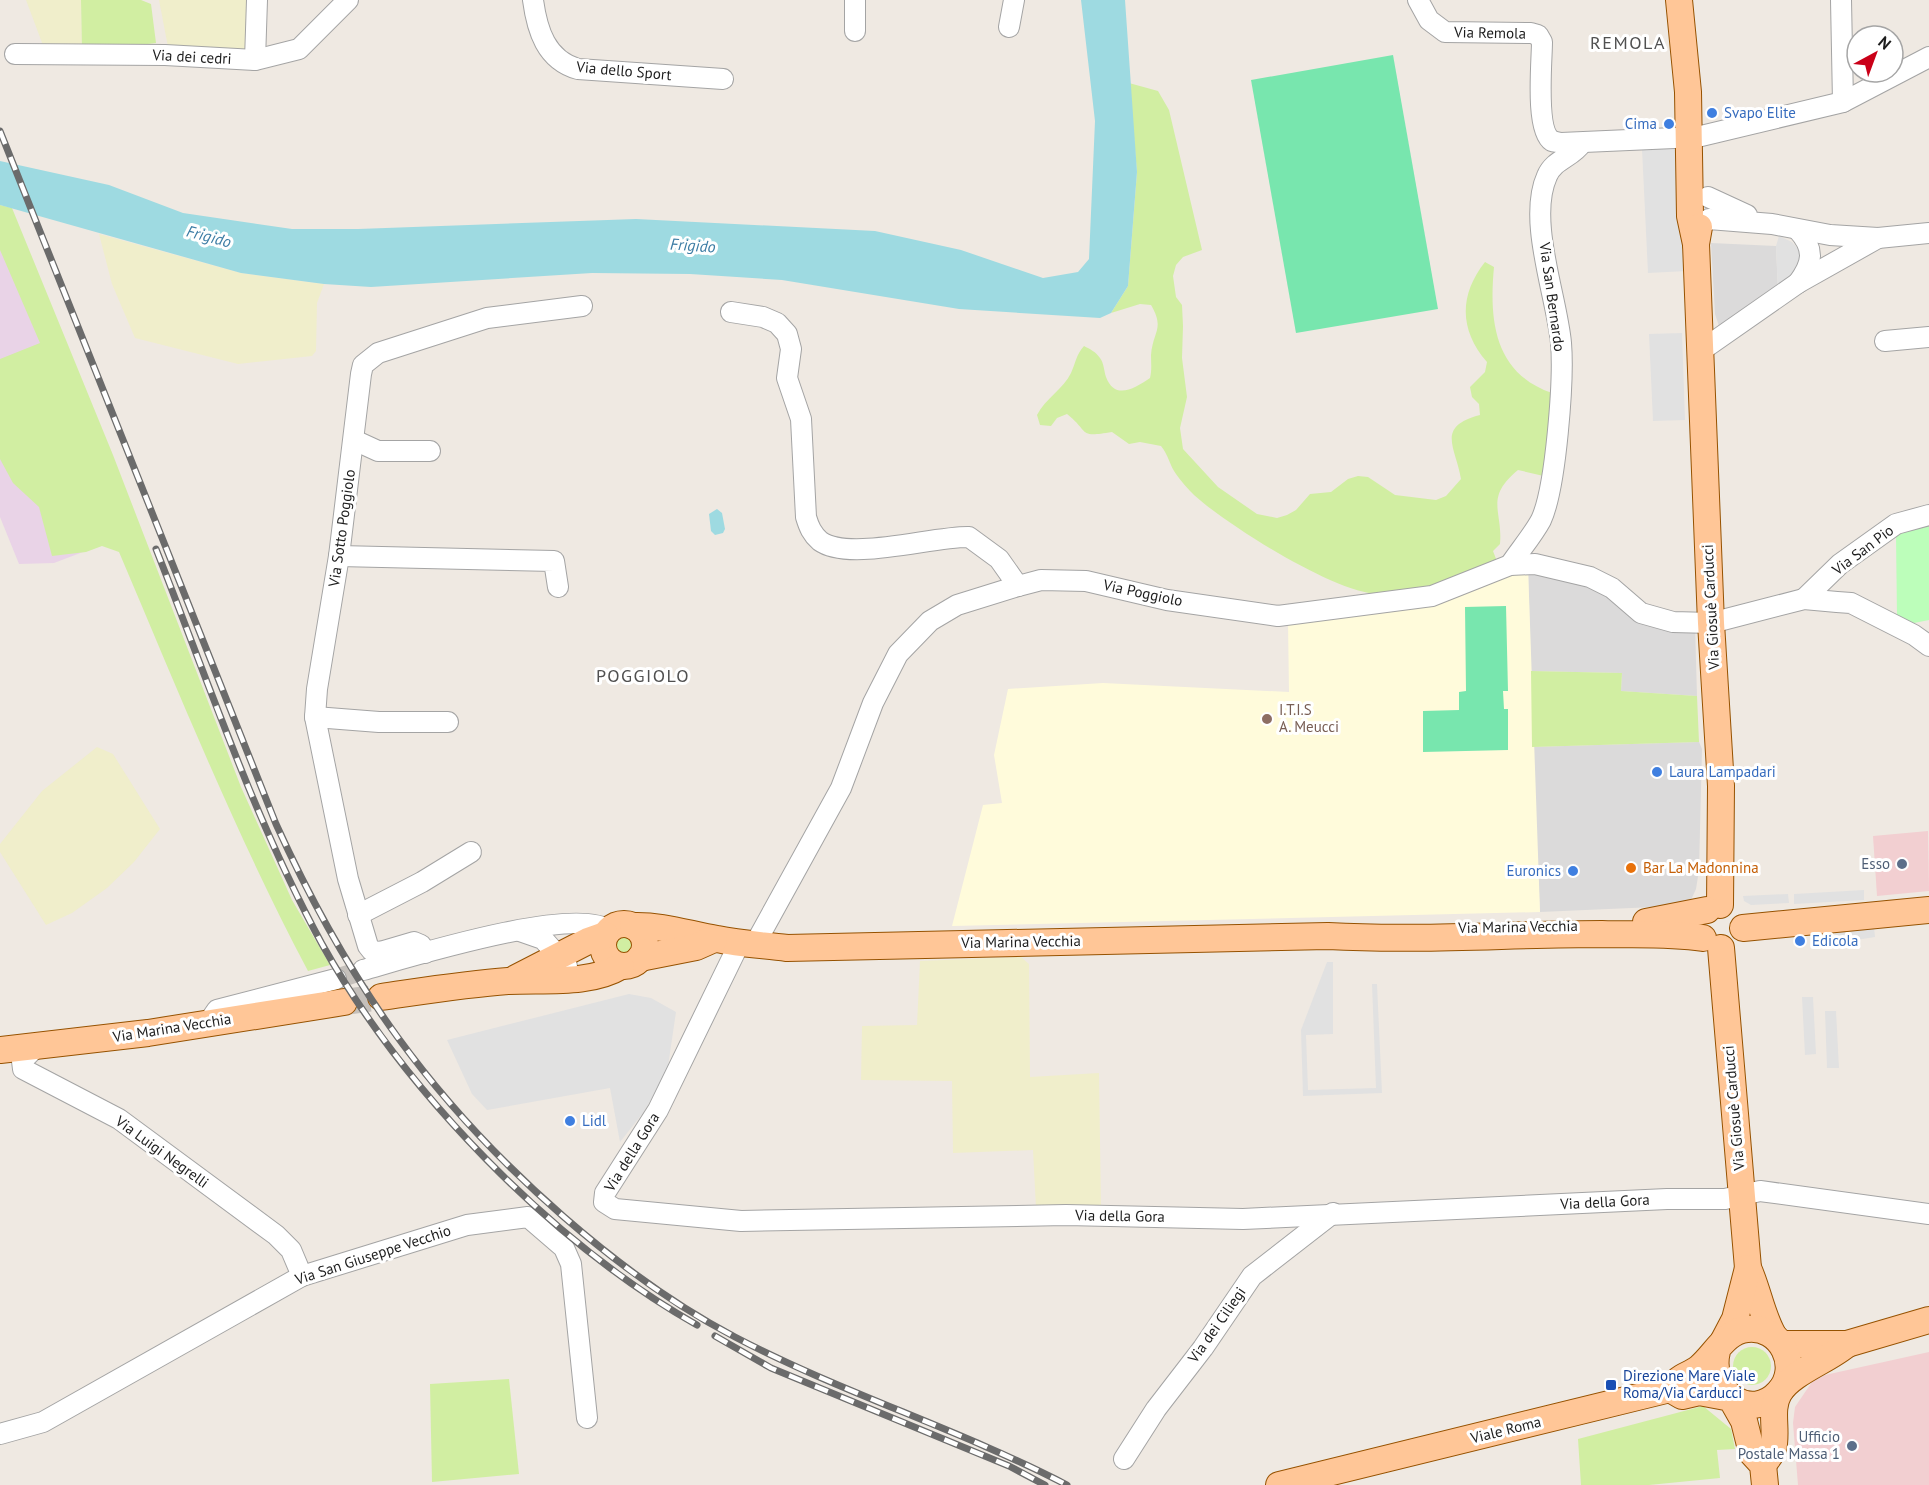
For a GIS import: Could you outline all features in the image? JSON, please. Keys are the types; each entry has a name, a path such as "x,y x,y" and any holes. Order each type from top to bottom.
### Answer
{"main road":[{"name":"Via Giosuè Carducci","path":"1679,0 1692,137 1701,184 1708,197"},
{"name":"Via Giosuè Carducci","path":"1692,137 1690,216 1697,235 1700,310 1711,344 1711,623 1720,786 1713,907"},
{"name":"Via Marina Vecchia","path":"1328,936 1377,930 1630,924 1713,907"},
{"path":"1713,907 1734,909 1739,915 1743,928 1738,940 1712,943 1700,923 1713,907"},
{"path":"1743,928 1929,910"},
{"name":"Via Marina Vecchia","path":"509,981 615,930 676,930 714,939 787,948 1328,936 1377,939 1630,934 1712,943"},
{"path":"615,930 644,940 630,962 606,956 603,944 615,930"},
{"name":"Via Marina Vecchia","path":"381,997 509,981 573,978 612,971 630,962 696,946 714,939"},
{"name":"Via Giosuè Carducci","path":"1712,943 1742,1194 1748,1268 1735,1319 1721,1346"},
{"name":"Via Marina Vecchia","path":"0,1050 208,1023 340,990"},
{"name":"Via Giosuè Carducci","path":"1748,1268 1756,1286 1764,1318 1777,1339"},
{"path":"1777,1339 1847,1344 1929,1320"},
{"path":"1670,1389 1677,1379 1697,1369 1735,1332 1761,1329 1777,1339 1788,1356 1790,1369 1774,1409 1773,1450 1764,1475"},
{"path":"1731,1398 1743,1403 1756,1404 1768,1400 1807,1369 1834,1356 1847,1344"},
{"path":"1721,1346 1714,1364 1715,1377 1721,1389 1731,1398 1744,1421 1752,1453 1764,1475"},
{"name":"Viale Roma","path":"1279,1485 1670,1389 1682,1396 1699,1392 1731,1398"}],"street":[{"path":"255,60 257,0"},
{"name":"Via dei cedri","path":"15,54 165,55 255,60 299,49 348,0"},
{"name":"Via dello Sport","path":"533,0 536,25 553,56 564,65 579,69 723,78"},
{"path":"855,0 855,31"},
{"path":"1010,27 1014,0"},
{"name":"Via Remola","path":"1418,0 1429,20 1445,32 1538,35 1542,42 1540,100 1546,134 1551,141 1561,143 1692,137 1843,102 1929,57"},
{"path":"1841,0 1843,102"},
{"name":"Via San Bernardo","path":"1510,565 1542,519 1554,470 1561,344 1542,230 1542,190 1554,164 1578,149 1582,143"},
{"path":"1708,197 1724,206 1772,224 1798,230 1878,238 1929,233"},
{"path":"1697,235 1709,219 1772,224"},
{"path":"1798,230 1808,241 1810,255 1808,270 1798,283"},
{"path":"1711,344 1798,283 1878,238"},
{"name":"Via Sotto Poggiolo","path":"425,953 421,945 414,942 380,952 372,951 368,946 338,838 315,717 317,689 339,556 363,365 378,353 487,318 582,306"},
{"path":"731,312 763,317 777,323 788,334 791,349 787,378 801,419 806,517 811,532 822,542 846,549 969,537 999,560 1018,586"},
{"path":"1885,341 1929,337"},
{"path":"354,440 378,451 430,451"},
{"name":"Via San Pio","path":"1804,599 1840,564 1896,524 1929,515"},
{"path":"339,556 554,561 558,587"},
{"name":"Via Poggiolo","path":"747,943 841,788 873,703 898,654 930,621 957,605 1041,580 1086,581 1167,600 1278,615 1432,596 1510,565 1535,564 1564,569 1602,582 1641,613 1673,622 1711,623 1804,599"},
{"path":"1804,599 1851,603 1924,640"},
{"path":"315,717 380,722 448,722"},
{"path":"358,915 422,882 471,852"},
{"path":"363,970 518,931 565,924 594,924 615,930"},
{"path":"518,931 543,939 560,956 573,978"},
{"name":"Via della Gora","path":"747,943 658,1110 605,1193 604,1202 615,1209 741,1221 1066,1215 1243,1218 1667,1199 1725,1199 1760,1191 1929,1214"},
{"name":"Via Luigi Negrelli","path":"36,1047 22,1061 23,1069 120,1119 276,1235 291,1250 302,1276"},
{"name":"Via dei Ciliegi","path":"1124,1459 1156,1409 1203,1348 1252,1276 1333,1213"},
{"name":"Via San Giuseppe Vecchio","path":"0,1434 43,1422 302,1276 467,1225 528,1217 564,1248 571,1264 587,1418"}],"shaded area":[{"path":"26,0 81,0 82,49 44,48"},
{"path":"159,0 253,0 250,52 168,47"},
{"path":"1681,147 1687,271 1648,273 1642,149"},
{"path":"0,219 125,536 54,563 19,564 0,517"},
{"path":"99,234 241,273 324,284 317,303 316,351 312,356 238,364 135,338 112,284"},
{"path":"1779,236 1792,242 1800,251 1802,264 1778,291 1776,246"},
{"path":"1711,243 1776,246 1778,291 1720,329 1715,314"},
{"path":"1682,333 1685,420 1653,421 1649,334"},
{"path":"1528,567 1610,591 1695,625 1697,696 1621,691 1622,673 1531,671"},
{"name":"I.T.I.S A. Meucci","path":"1528,567 1540,912 952,926 983,805 1002,803 994,755 1008,689 1103,683 1289,692 1288,622"},
{"path":"1699,742 1702,749 1699,870 1696,889 1690,902 1677,906 1540,912 1532,747"},
{"path":"97,747 113,754 160,829 134,862 107,888 72,913 46,925 0,852 0,844 42,791"},
{"name":"Esso","path":"1928,831 1929,891 1877,896 1873,836"},
{"path":"1864,890 1864,900 1794,904 1794,894"},
{"path":"1788,894 1789,903 1751,905 1744,901 1743,896"},
{"path":"1874,927 1875,937 1837,943 1835,933"},
{"path":"1021,957 1029,964 1030,1077 1099,1073 1101,1208 1036,1208 1033,1150 953,1153 952,1081 861,1080 862,1026 917,1025 920,961"},
{"path":"1327,962 1333,962 1333,1034 1306,1035 1308,1090 1376,1088 1372,984 1377,984 1382,1093 1303,1096 1301,1030"},
{"path":"629,994 651,998 676,1012 667,1073 643,1113 620,1142 610,1088 487,1110 472,1094 447,1040"},
{"path":"1802,997 1813,997 1816,1054 1805,1055"},
{"path":"1825,1011 1836,1011 1839,1068 1827,1068"},
{"path":"1929,1352 1929,1485 1798,1485 1793,1423 1795,1407 1812,1382 1825,1375"}],"green space":[{"path":"81,0 141,0 151,4 156,43 148,44 148,51 82,49"},
{"path":"1393,55 1438,309 1296,333 1251,80"},
{"path":"1129,83 1158,91 1169,110 1202,250 1183,257 1176,265 1173,276 1176,297 1182,305 1182,358 1187,397 1180,428 1183,449 1218,487 1257,514 1277,518 1296,510 1310,494 1331,492 1348,479 1358,476 1368,477 1395,495 1436,500 1446,496 1461,479 1453,448 1453,432 1466,420 1480,415 1479,404 1472,397 1470,387 1485,372 1487,362 1471,338 1466,312 1470,287 1485,262 1494,267 1495,325 1499,342 1507,358 1518,372 1533,384 1552,393 1548,477 1518,470 1501,489 1497,505 1500,544 1493,551 1498,564 1454,581 1412,592 1379,594 1360,591 1310,571 1256,540 1210,508 1180,479 1161,446 1140,442 1129,444 1112,432 1088,434 1067,414 1057,418 1051,426 1040,425 1037,415 1068,378 1084,346 1100,358 1106,377 1115,389 1126,390 1150,378 1152,347 1158,325 1151,305 1140,304 1111,313 1128,286 1137,172"},
{"path":"0,205 12,208 113,455 241,787 292,900 330,965 308,971 209,763 119,552 102,546 86,552 52,556 39,507 13,483 0,459 0,359 40,343 0,250"},
{"path":"1929,515 1929,620 1914,623 1897,617 1896,535"},
{"path":"1506,606 1508,691 1503,691 1504,709 1508,709 1508,750 1423,752 1423,711 1459,710 1459,692 1466,691 1465,607"},
{"path":"1531,671 1622,673 1621,691 1697,696 1699,742 1532,747"},
{"path":"625,933 633,936 636,944 633,952 625,955 617,952 614,944 617,936"},
{"path":"1752,1347 1766,1352 1771,1366 1766,1380 1752,1385 1738,1380 1733,1366 1738,1352"},
{"path":"509,1379 519,1474 432,1482 430,1384"},
{"path":"1703,1406 1731,1429 1735,1449 1717,1450 1720,1478 1649,1485 1581,1485 1578,1439"}],"water":[{"name":"Frigido","path":"1081,0 1125,0 1137,172 1128,286 1111,313 1100,318 959,309 782,280 690,274 592,273 371,287 324,284 241,273 0,205 0,161 109,185 183,213 292,229 358,229 636,219 875,231 961,250 1043,278 1078,272 1089,259 1095,121"},
{"path":"717,509 722,513 725,529 723,533 715,535 711,531 709,514"}],"tunnel":[{"path":"336,979 363,970"},
{"path":"344,1002 381,997"}],"railway":[{"path":"0,131 276,824 304,882 364,988 434,1084 473,1129 564,1217 604,1251 689,1311 735,1337 817,1376 985,1446 1067,1485"},
{"path":"156,549 253,799 297,897 355,999 394,1054 438,1107 485,1158 536,1207 589,1251 643,1291 697,1325"},
{"path":"715,1336 771,1368 1009,1466 1045,1485"}],"place":[{"name":"Svapo Elite","path":"1712,113"},
{"name":"Cima","path":"1669,124"},
{"name":"I.T.I.S A. Meucci","path":"1267,719"},
{"name":"Laura Lampadari","path":"1657,772"},
{"name":"Esso","path":"1902,864"},
{"name":"Bar La Madonnina","path":"1631,868"},
{"name":"Euronics","path":"1573,871"},
{"name":"Edicola","path":"1800,941"},
{"name":"Lidl","path":"570,1121"},
{"name":"Direzione Mare Viale Roma/Via Carducci","path":"1611,1385"},
{"name":"Ufficio Postale Massa 1","path":"1852,1446"}],"district":[{"name":"REMOLA","path":"1628,43"},
{"name":"POGGIOLO","path":"643,676"}]}
